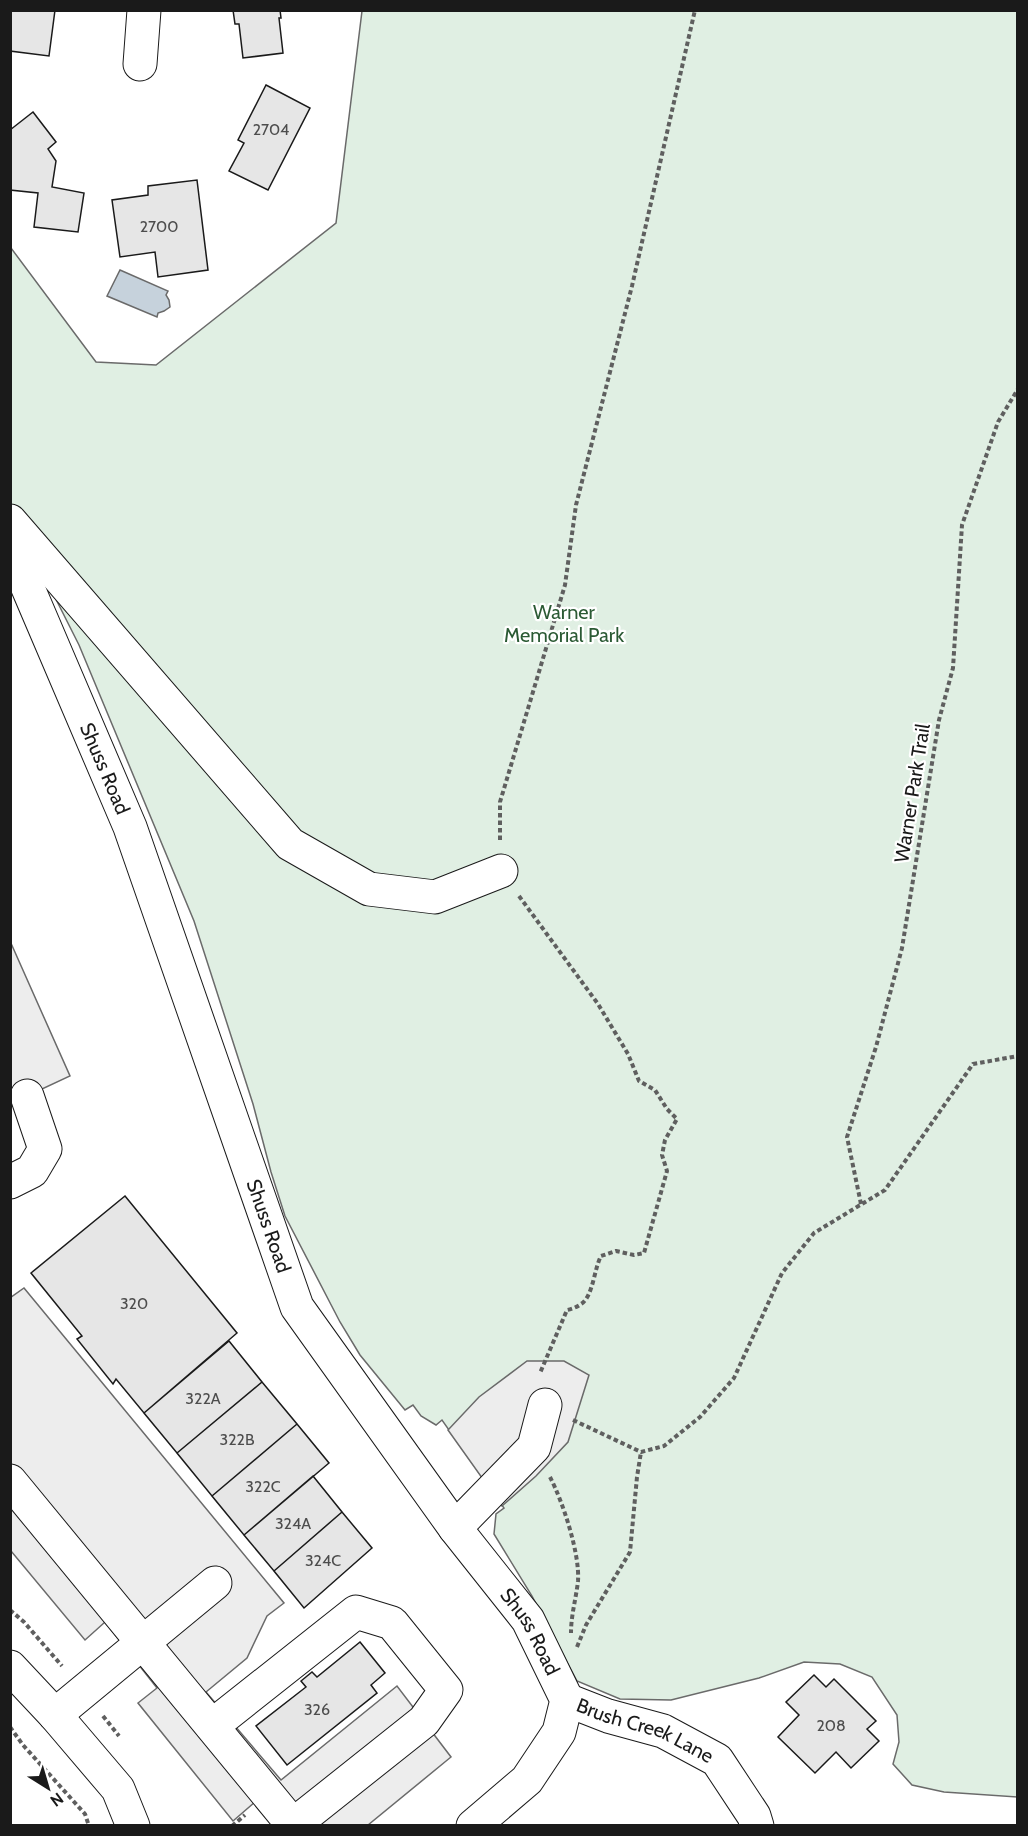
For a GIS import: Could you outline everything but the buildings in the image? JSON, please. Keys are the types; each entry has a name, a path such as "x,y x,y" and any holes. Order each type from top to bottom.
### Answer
{"street":[{"path":"140,64 144,10"},
{"path":"10,521 290,844 369,890 435,897 501,872"},
{"name":"Shuss Road","path":"10,546 130,827 297,1307 455,1528 528,1620 566,1681"},
{"path":"10,1182 32,1171 45,1149 27,1096"},
{"path":"455,1528 534,1447 545,1405"},
{"path":"10,1481 292,1825 424,1720 446,1690 392,1623 356,1612 212,1726"},
{"path":"55,1715 215,1583"},
{"path":"10,1667 55,1715 118,1789 133,1826"},
{"path":"473,1826 527,1780 559,1732 566,1681"},
{"name":"Brush Creek Lane","path":"566,1681 608,1716 663,1731 717,1760 754,1816 757,1826"}],"path":[{"path":"695,10 632,286 576,505 565,585 500,802 501,872 598,1004 628,1053 639,1080 655,1090 676,1119 665,1140 662,1155 667,1171 644,1253 634,1255 616,1251 601,1256 591,1289 583,1303 567,1311 539,1378 545,1405 641,1452 664,1446 700,1417 734,1378 782,1273 814,1233 885,1190 973,1064 1017,1056"},
{"name":"Warner Park Trail","path":"861,1204 847,1137 876,1047 902,948 939,720 953,668 962,525 998,422 1017,389"},
{"path":"534,1447 555,1487 574,1542 578,1580 571,1618 566,1681"},
{"path":"566,1681 586,1625 630,1552 641,1452"},
{"path":"10,1727 23,1745 85,1814 89,1826"}],"green space":[{"name":"Warner Memorial Park","path":"362,11 1017,11 1017,1797 944,1792 912,1785 893,1764 899,1742 897,1715 872,1677 840,1664 804,1662 759,1678 671,1700 620,1699 577,1681 532,1596 494,1534 496,1514 504,1508 442,1420 436,1425 421,1416 413,1405 405,1410 360,1355 340,1322 285,1216 253,1104 194,921 79,645 11,510 11,248 96,362 156,365 336,223"}],"shaded area":[{"path":"120,270 168,291 166,295 170,307 158,313 157,317 107,296"},
{"path":"10,941 70,1076 27,1096 11,1100"},
{"path":"24,1288 284,1603 267,1616 247,1658 206,1692 281,1780 397,1686 451,1757 368,1825 277,1825 255,1802 233,1821 138,1703 157,1688 105,1622 85,1640 11,1551 10,1298"},
{"path":"527,1361 564,1361 589,1375 568,1442 536,1476 502,1506 448,1430 479,1397"}]}
